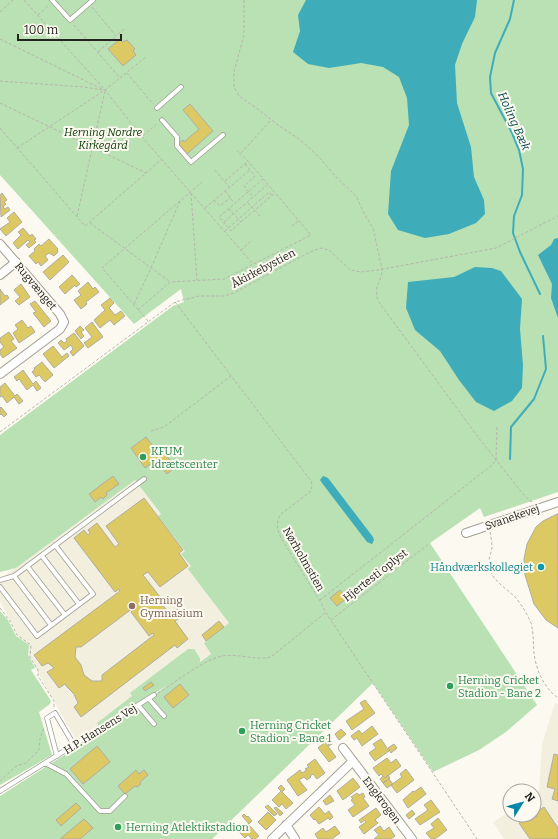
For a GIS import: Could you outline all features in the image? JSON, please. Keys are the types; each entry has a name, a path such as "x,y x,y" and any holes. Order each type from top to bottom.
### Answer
{"street":[{"name":"Rugvænget","path":"0,244 60,314 64,322 60,329 0,374"},
{"path":"0,275 16,262"},
{"name":"Svanekevej","path":"466,533 558,502"},
{"name":"Engkrogen","path":"344,748 412,839"},
{"path":"272,839 353,761"},
{"path":"286,825 295,839"}],"lane":[{"path":"53,1 70,20 93,0"},
{"path":"157,108 181,87"},
{"path":"162,120 177,137 177,146 191,162 223,135"},
{"path":"0,580 14,576 144,479"},
{"path":"0,587 37,636 65,615 92,594 55,545"},
{"path":"42,556 79,604"},
{"path":"27,566 65,615"},
{"path":"14,576 51,625"},
{"name":"H.P. Hansens Vej","path":"0,791 154,695"},
{"path":"149,699 164,716"},
{"path":"138,705 154,724"},
{"path":"57,756 47,718 55,713 74,745"},
{"path":"45,763 66,774 100,812 110,811 125,796"}],"path":[{"path":"0,12 13,0"},
{"path":"24,0 105,90 142,136 253,264"},
{"path":"244,0 244,35 234,72 234,87 239,96 299,139 317,154 356,196 373,228 382,269 382,273 376,288 378,301 473,431 530,501 536,503"},
{"path":"37,15 53,1"},
{"path":"89,4 116,36"},
{"path":"70,20 120,78"},
{"path":"98,52 124,29"},
{"path":"0,39 105,90"},
{"path":"17,148 105,90 147,56"},
{"path":"126,72 157,108"},
{"path":"0,81 105,90"},
{"path":"77,218 105,90"},
{"path":"0,103 146,173"},
{"path":"142,136 162,120"},
{"path":"240,154 272,120"},
{"path":"0,128 84,226 162,159"},
{"path":"138,310 170,282 224,279 311,235 248,161 237,152"},
{"path":"225,181 248,161"},
{"path":"245,164 255,176 244,186 254,197"},
{"path":"215,170 230,187"},
{"path":"205,208 250,170"},
{"path":"263,179 219,217 228,228 231,231 275,193"},
{"path":"148,321 102,268 202,182"},
{"path":"224,223 268,185"},
{"path":"225,191 234,204"},
{"path":"190,192 198,280"},
{"path":"224,231 269,192 272,196"},
{"path":"214,200 220,206 230,198"},
{"path":"134,304 181,200"},
{"path":"248,202 260,216"},
{"path":"229,208 241,222"},
{"name":"Åkirkebystien","path":"0,432 175,302 199,296 224,296 234,293 310,252 321,248 329,250 350,270 361,272 496,248 558,216"},
{"path":"292,226 299,220"},
{"path":"89,222 170,282"},
{"path":"240,250 251,241"},
{"name":"Nørholmstien","path":"175,302 311,481 311,491 280,515 277,521 277,529 290,554 320,601 330,620 476,839"},
{"path":"151,431 164,427 231,376"},
{"path":"320,601 492,465 496,460 497,425"},
{"path":"487,526 491,536 492,548 489,560 489,570 496,580 516,598 525,610 531,623 534,638 534,652 539,674 545,684 558,698"},
{"name":"Hjertesti oplyst","path":"330,620 430,543"},
{"path":"0,608 10,620 17,635 31,644 30,657 38,670 38,676 54,701 55,713"},
{"path":"154,695 177,682 197,667 222,656 242,656 264,659 271,657 326,613"},
{"path":"0,781 16,766 26,763 39,750 40,738 47,718"}],"shaded area":[{"path":"135,479 246,628 130,713 79,745 28,655 0,601 0,579"},
{"path":"555,703 558,704 558,839 504,839 493,822 502,816 502,823 542,823 542,783 540,783 542,744"}],"green space":[{"name":"Herning Nordre Kirkegård","path":"0,0 558,0 558,492 484,517 480,508 430,543 537,705 506,732 479,750 433,772 373,683 212,839 0,839 0,796 130,713 168,685 99,726 97,723 132,696 130,693 188,649 194,649 200,658 200,662 211,654 204,643 229,623 188,569 191,566 181,554 185,551 158,516 161,514 135,480 16,568 0,572 0,435 173,306 184,302 181,289 134,324 0,175"},
{"path":"0,611 8,620 16,636 29,645 28,655 35,668 31,670 51,701 50,704 39,712 52,755 0,785"}],"water":[{"path":"306,0 477,0 475,17 462,44 455,65 457,103 471,147 474,177 484,200 485,214 476,223 449,234 425,238 398,230 388,214 391,171 409,125 407,98 399,77 383,67 361,63 329,68 308,64 293,52 300,31 298,15"},
{"path":"558,238 558,318 551,298 552,284 538,255 551,245 554,239"},
{"path":"475,267 492,268 501,271 522,299 520,329 523,365 522,388 512,401 494,411 476,402 459,380 440,351 415,330 406,308 408,282 454,277"},
{"path":"323,476 328,478 373,537 374,540 372,544 367,542 322,483 320,480"}],"building":[{"path":"120,39 123,42 127,40 135,49 133,51 136,55 123,66 108,49"},
{"path":"190,104 213,131 187,154 178,144 183,140 184,142 199,129 183,110"},
{"path":"2,193 7,200 4,202 6,204 3,207 5,209 8,207 10,210 1,217 0,195"},
{"path":"14,212 22,222 6,236 0,229 10,222 7,218"},
{"path":"23,228 30,236 32,234 36,239 34,240 36,242 29,248 26,245 30,242 28,240 18,249 13,243 21,235 18,232"},
{"path":"49,239 58,249 58,252 54,256 49,253 45,256 48,260 41,266 38,262 36,264 29,256 35,251 34,249 39,244 41,246"},
{"path":"63,255 69,262 50,280 43,272"},
{"path":"72,275 80,284 76,287 75,285 65,294 59,287"},
{"path":"88,282 93,289 95,287 99,292 86,302 87,304 81,309 74,300 81,295 78,291"},
{"path":"21,284 30,297 19,305 15,301 20,297 14,290"},
{"path":"0,289 5,296 7,295 9,298 0,305"},
{"path":"110,298 114,303 109,308 115,315 121,311 125,316 114,325 110,320 100,328 94,320 105,310 101,305"},
{"path":"35,301 51,321 44,327 33,313 36,312 30,304"},
{"path":"22,320 28,328 31,326 35,332 19,343 13,333 18,329 15,325"},
{"path":"92,322 103,337 88,348 84,343 92,337 85,328"},
{"path":"80,326 84,330 81,332 84,336 81,339 75,331"},
{"path":"9,332 14,339 11,341 17,348 3,358 0,354 0,350 4,347 0,342 0,338"},
{"path":"74,333 84,346 73,356 70,352 73,349 71,345 64,350 58,343 61,340 64,343 67,341 66,339"},
{"path":"53,346 62,357 67,353 69,356 54,368 43,354"},
{"path":"42,362 53,375 45,382 39,375 36,377 32,372 35,369 34,368"},
{"path":"23,370 33,384 36,381 41,388 37,391 33,385 27,390 19,379 17,381 14,377"},
{"path":"5,383 15,396 17,394 23,401 19,404 14,397 7,403 2,396 0,397 0,387"},
{"path":"1,407 7,414 4,417 1,414 0,415"},
{"path":"146,437 155,449 159,446 175,467 167,474 156,460 145,468 131,448"},
{"path":"113,476 119,484 106,493 107,495 103,499 101,497 95,502 89,494"},
{"name":"Herning Gymnasium","path":"144,498 183,550 179,553 188,566 160,587 148,572 143,575 164,602 162,604 170,615 177,609 183,616 175,621 188,639 177,648 175,645 81,717 74,707 78,703 74,694 65,684 59,688 47,672 54,668 48,663 42,666 34,655 120,591 119,589 115,592 74,538 84,530 88,535 90,533 88,530 97,523 115,547 119,544 106,526","holes":["133,608 134,609 131,612 149,636 153,633 154,635 102,675 102,681 92,681 84,675 81,665 75,657 76,647 81,647"]},
{"name":"Håndværkskollegiet","path":"557,514 558,628 546,620 534,604 525,575 524,559 527,544 536,527 543,521"},
{"path":"340,590 347,598 337,606 330,598"},
{"path":"219,621 224,627 206,641 202,635"},
{"path":"151,682 154,685 145,691 143,688"},
{"path":"180,684 189,695 173,708 164,697"},
{"path":"365,700 375,713 352,730 346,721 364,709 360,703"},
{"path":"372,726 378,734 362,746 357,738 354,740 351,736 359,730 362,734"},
{"path":"341,729 346,734 339,740 335,734"},
{"path":"328,737 332,744 329,746 325,739"},
{"path":"381,739 389,751 375,761 369,753 376,748 373,744"},
{"path":"325,742 336,757 329,762 318,748"},
{"path":"394,744 397,748 391,753 388,748"},
{"path":"97,746 110,762 83,784 70,769"},
{"path":"554,754 558,755 558,801 552,799 555,789 547,787"},
{"path":"387,758 391,763 396,759 401,766 385,778 381,774 379,776 373,768"},
{"path":"315,759 325,773 317,779 313,774 307,780 304,777 299,780 307,790 298,796 287,780 300,770 302,773 307,770 305,769 309,767 307,765"},
{"path":"406,769 414,780 397,793 391,785 402,777 400,774"},
{"path":"136,770 139,774 144,770 148,775 140,782 141,784 137,787 135,786 125,794 118,786"},
{"path":"388,775 390,778 383,783 380,779 383,776 385,778"},
{"path":"353,778 360,787 343,800 337,791"},
{"path":"389,779 393,784 387,788 383,783"},
{"path":"281,785 285,789 282,792 293,803 286,809 282,804 279,807 272,800 281,791 278,788"},
{"path":"421,787 426,794 408,808 403,800 413,791 414,792"},
{"path":"357,793 359,795 363,793 365,797 363,798 369,806 353,817 348,810 355,805 351,800 353,799 351,797"},
{"path":"330,795 334,801 326,805 323,801"},
{"path":"431,800 440,812 420,825 415,819 428,810 424,805"},
{"path":"76,803 81,808 61,826 56,820"},
{"path":"268,805 277,814 274,816 265,807"},
{"path":"276,807 283,813 280,816 274,808"},
{"path":"319,807 325,814 329,811 333,817 330,820 328,818 319,824 310,815"},
{"path":"544,807 558,828 558,839 530,839 519,823 542,823 542,808"},
{"path":"376,808 381,815 375,820 378,823 364,834 359,827 366,822 365,820 361,823 359,820"},
{"path":"412,810 415,814 409,819 406,815"},
{"path":"268,812 276,820 266,830 258,822"},
{"path":"244,814 252,821 249,824 242,816"},
{"path":"438,818 447,830 435,839 431,839 426,833 434,828 431,824"},
{"path":"84,819 93,828 80,839 60,839"},
{"path":"248,824 259,836 255,839 252,839 248,835 245,838 239,832"},
{"path":"335,826 340,833 332,839 318,839 315,834 323,828 326,832"},
{"path":"380,826 384,831 389,827 395,836 391,839 374,839 379,835 374,830"}],"waterway":[{"name":"Holing Bæk","path":"514,0 510,19 495,53 490,77 491,93 512,133 519,150 523,169 522,195 514,216 513,233 520,252 540,294"},
{"name":"Holing Bæk","path":"510,459 511,427 534,399 546,369 543,336"}],"place":[{"name":"KFUM Idrætscenter","path":"143,457"},
{"name":"Håndværkskollegiet","path":"541,567"},
{"name":"Herning Gymnasium","path":"132,606"},
{"name":"Herning Cricket Stadion - Bane 2","path":"450,686"},
{"name":"Herning Cricket Stadion - Bane 1","path":"242,731"},
{"name":"Herning Atlektikstadion","path":"118,827"}]}
